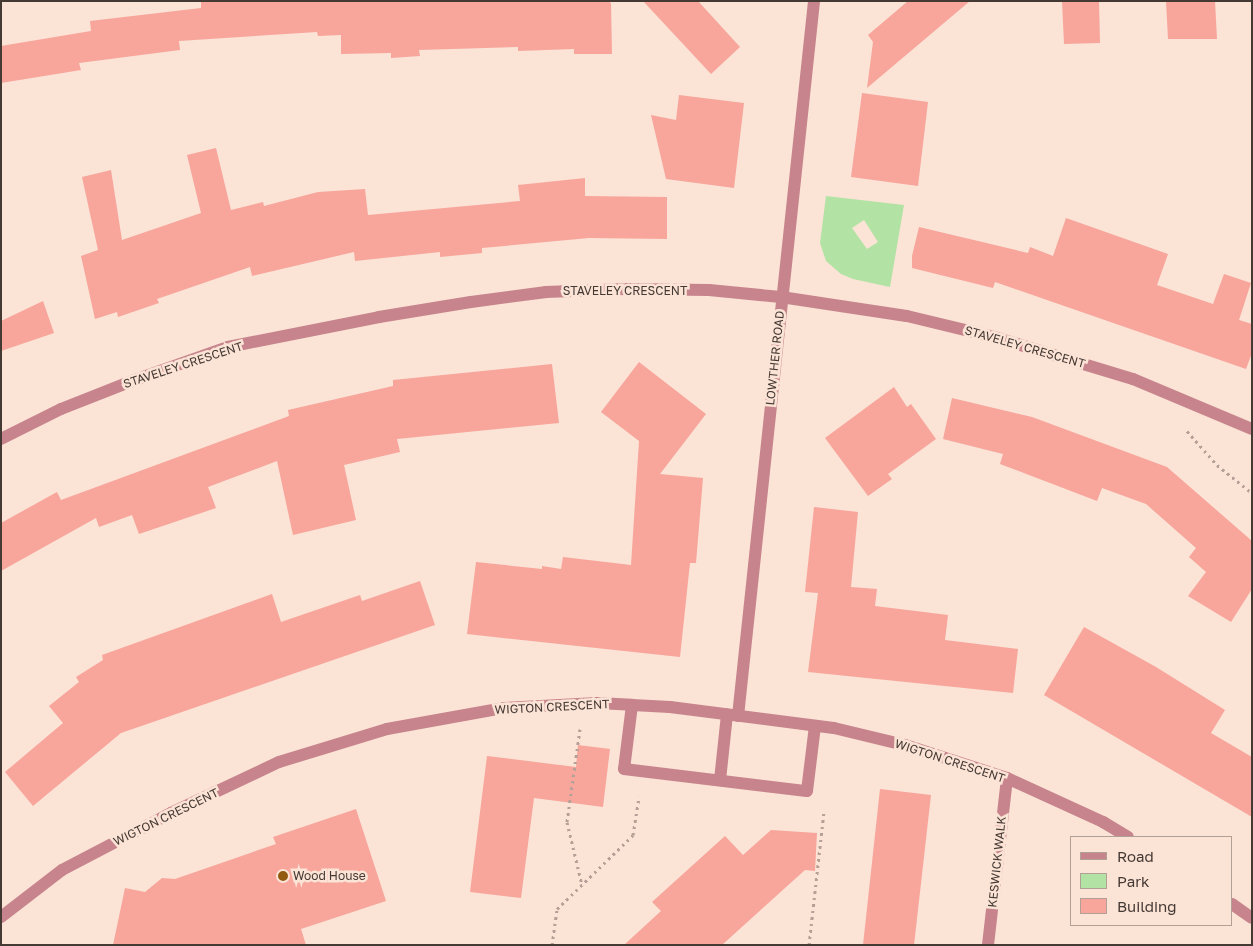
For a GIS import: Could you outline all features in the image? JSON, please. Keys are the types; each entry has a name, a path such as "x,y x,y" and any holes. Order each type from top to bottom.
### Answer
{"street":[{"name":"LOWTHER ROAD","path":"720,780 733,715 814,1"},
{"name":"STAVELEY CRESCENT","path":"1,439 61,409 132,381 228,347 379,317 546,292 624,289 700,290 781,297 907,316 1057,355 1133,379 1252,429"},
{"name":"WIGTON CRESCENT","path":"1,917 62,870 171,813 279,762 387,729 504,708 583,704 632,705 733,715 815,726 905,745 1007,778 1102,822 1126,836"},
{"path":"632,705 624,769 807,791 815,726"},
{"name":"KESWICK WALK","path":"988,945 1007,778"},
{"path":"1233,905 1252,918"}],"path":[{"path":"1186,430 1217,465 1252,494"},
{"path":"582,885 567,822 583,704"},
{"path":"552,945 557,909 633,835 643,771"},
{"path":"809,945 825,807"}],"green space":[{"path":"826,196 904,205 890,287 853,279 841,274 826,261 820,243","holes":["864,220 878,242 867,249 852,228"]}],"building":[{"path":"201,1 608,1 611,3 612,54 574,54 574,49 518,51 518,47 419,50 420,56 391,58 391,53 341,54 341,35 318,36 317,32 179,41 180,50 79,63 81,70 1,83 1,46 91,31 90,21 201,8"},
{"path":"643,1 698,1 740,47 711,74"},
{"path":"908,1 970,1 867,88 873,42 868,35"},
{"path":"1062,1 1099,1 1100,43 1064,44"},
{"path":"1166,1 1215,1 1217,39 1168,39"},
{"path":"862,93 928,102 918,186 851,177"},
{"path":"679,95 744,103 734,188 666,179 651,115 676,120"},
{"path":"216,148 231,210 263,202 264,206 318,192 365,189 368,215 520,201 518,185 585,178 585,196 667,197 667,239 589,238 482,248 482,253 440,257 440,252 355,261 354,252 252,276 250,267 157,299 159,303 118,317 117,312 95,319 81,256 98,250 82,177 111,170 122,240 201,213 187,155"},
{"path":"1066,218 1168,254 1157,285 1213,304 1224,274 1251,283 1239,320 1252,324 1252,353 1246,369 995,282 993,288 912,268 912,256 919,227 1028,253 1030,247 1053,256"},
{"path":"43,301 54,333 1,351 1,321"},
{"path":"639,362 706,414 660,474 703,478 696,563 690,563 680,657 467,634 476,562 542,569 542,566 561,569 563,557 631,565 639,441 601,412"},
{"path":"552,364 559,423 397,439 400,452 344,465 356,520 293,535 277,461 208,487 216,508 139,534 132,515 99,527 96,518 1,571 1,523 57,492 61,500 289,416 288,410 393,386 393,380"},
{"path":"894,387 907,407 911,404 936,439 888,474 892,479 868,496 825,438"},
{"path":"952,398 1032,417 1167,467 1252,541 1252,589 1231,622 1188,596 1206,572 1189,557 1196,548 1146,504 1102,488 1097,501 1000,464 1003,454 943,439"},
{"path":"814,507 858,512 851,587 877,589 875,606 948,615 945,640 1018,649 1013,693 808,672 818,593 805,592"},
{"path":"420,581 435,625 121,733 33,806 5,772 63,723 49,706 79,682 76,677 103,660 102,655 272,594 281,622 360,595 362,601"},
{"path":"1084,627 1156,667 1225,710 1211,733 1252,757 1252,817 1044,695"},
{"path":"578,745 610,749 603,807 534,798 521,898 470,892 487,756 576,767"},
{"path":"880,789 931,795 914,945 863,945"},
{"name":"Wood House","path":"356,809 386,901 301,929 306,945 113,945 125,888 145,892 162,878 175,879 276,844 273,837"},
{"path":"771,830 817,833 815,871 805,870 722,945 624,945 661,911 652,902 725,836 743,855"}],"place":[{"name":"Wood House","path":"283,876"}]}
